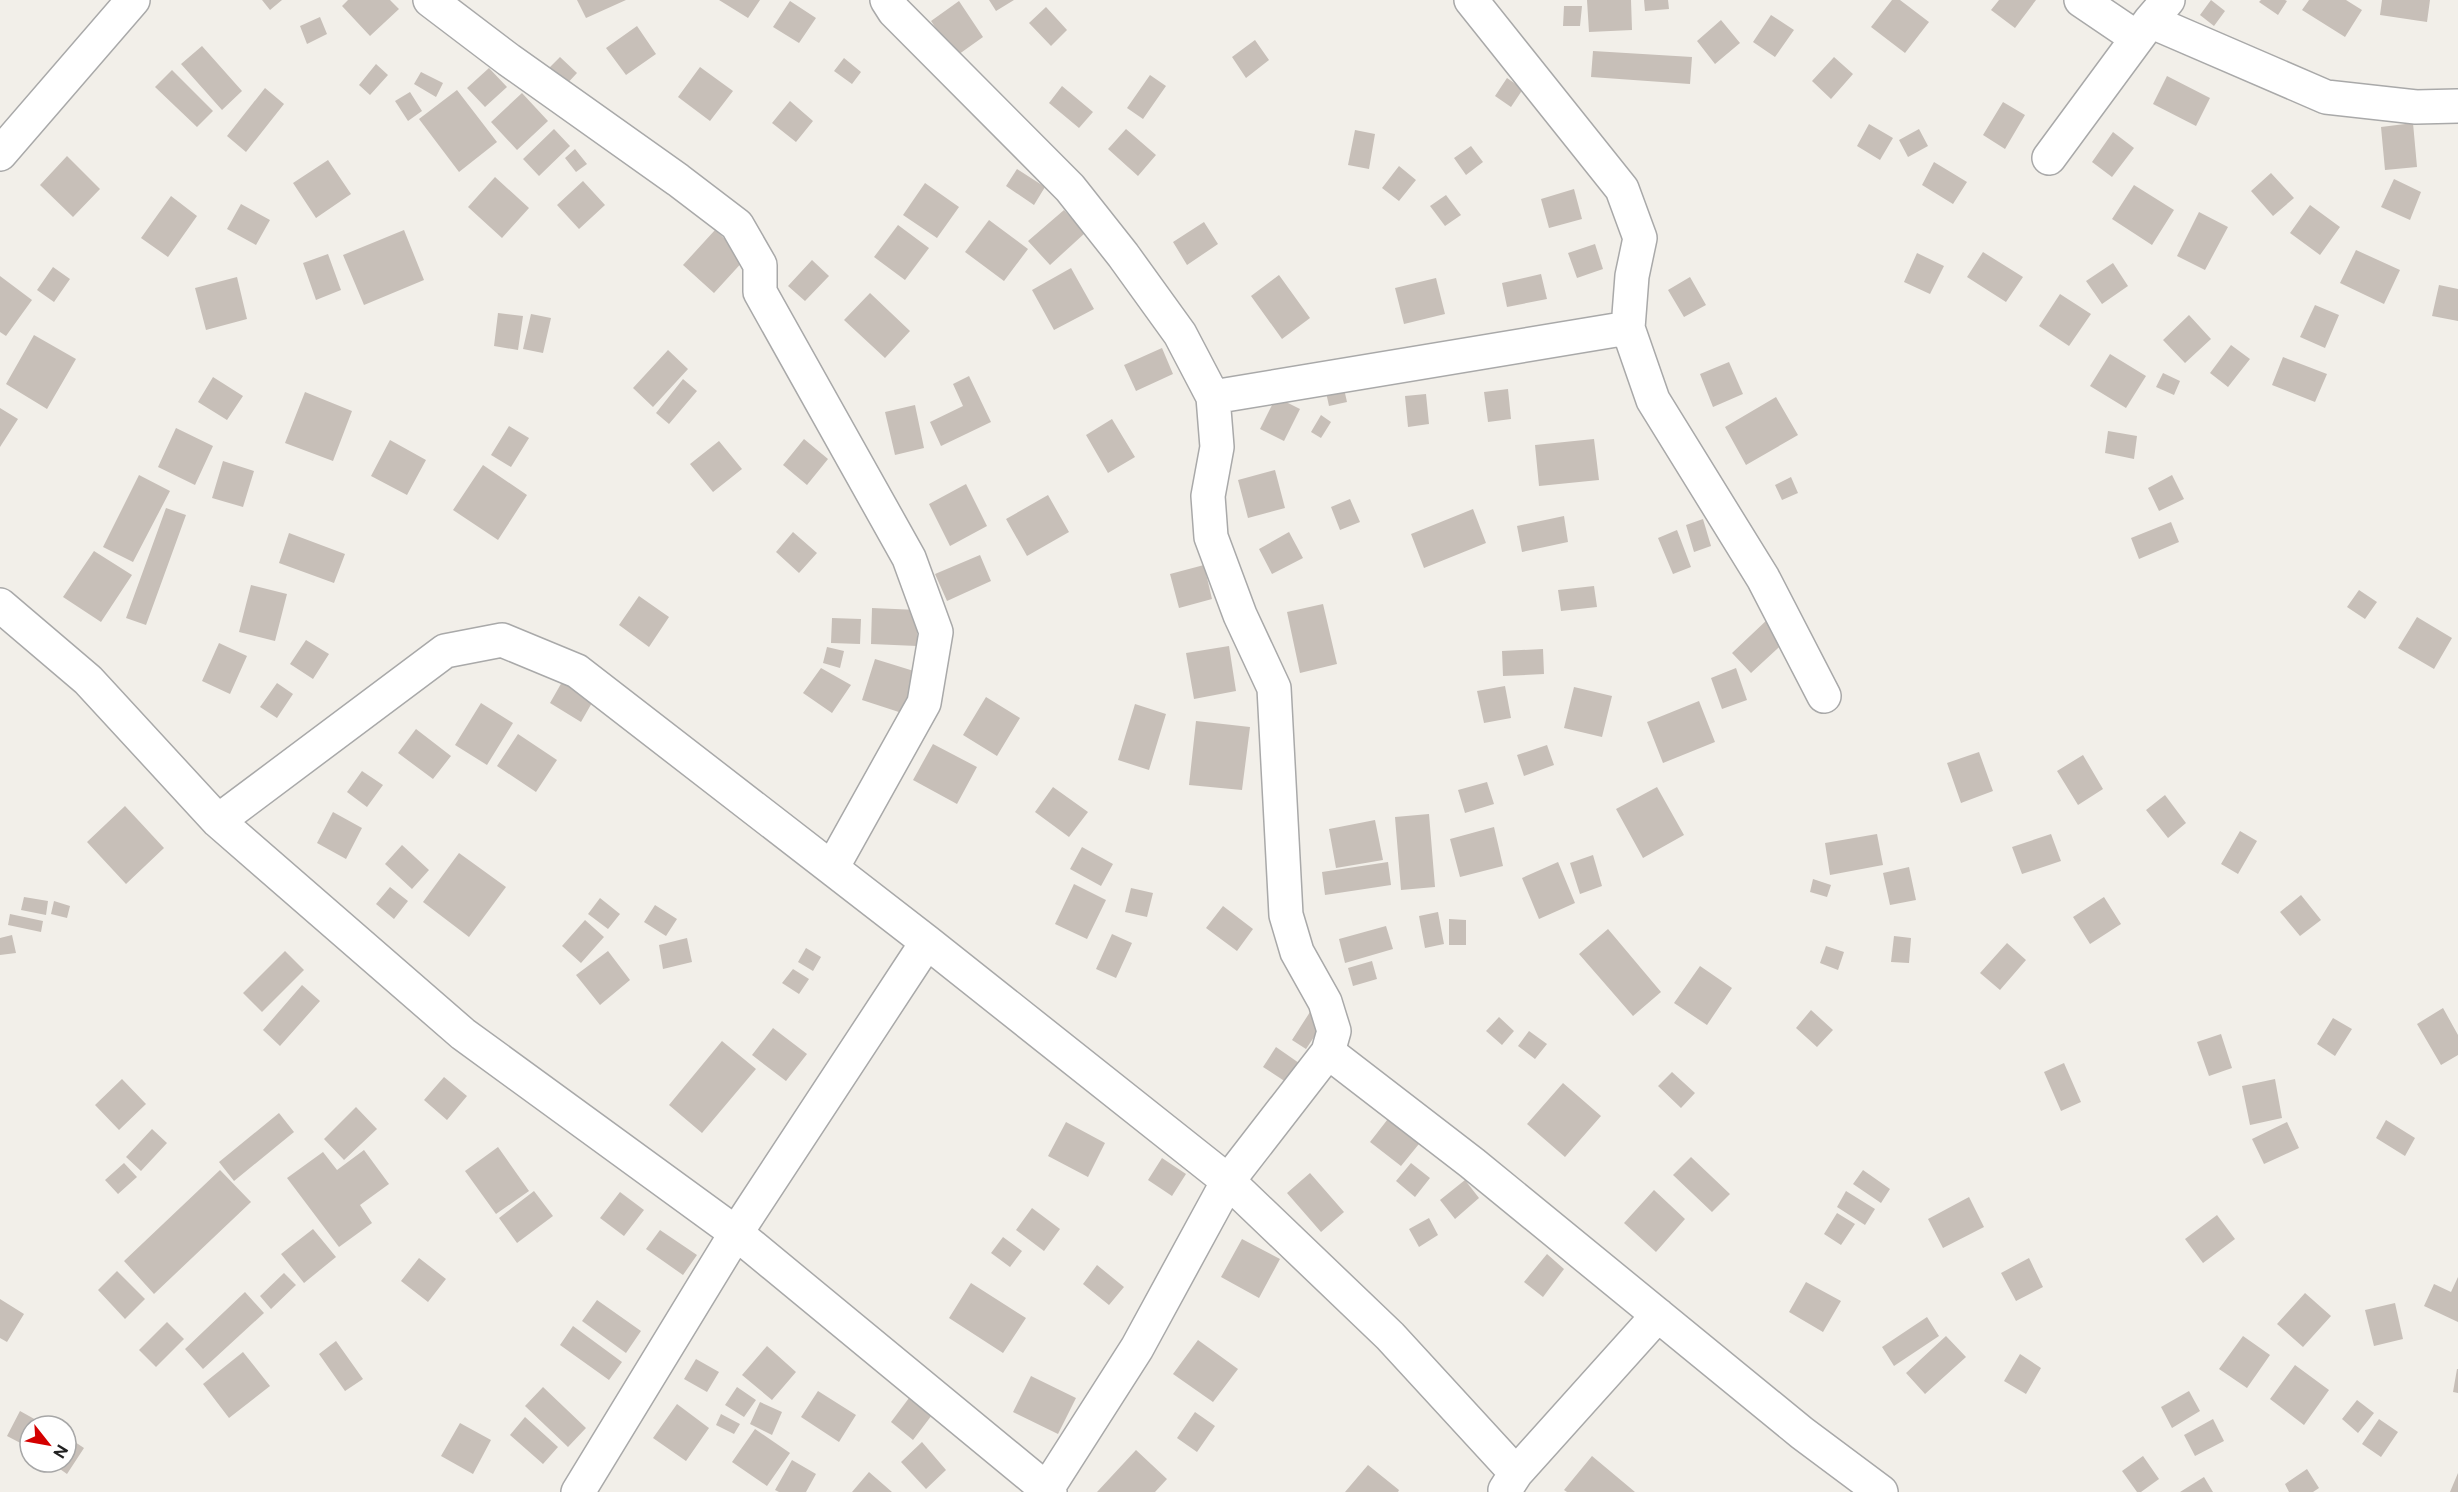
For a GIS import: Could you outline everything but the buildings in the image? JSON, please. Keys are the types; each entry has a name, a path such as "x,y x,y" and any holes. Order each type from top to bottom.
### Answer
{"street":[{"path":"0,154 133,0"},
{"path":"430,0 737,225 760,265 760,292 909,558 936,632 924,703 832,868"},
{"path":"0,605 88,680 218,821 463,1034 736,1233 1047,1490 1137,1348 1228,1181 1328,1052 1334,1030 1325,1002 1297,952 1286,915 1274,688 1240,615 1210,537 1208,496 1217,447 1213,397 1180,334 1123,255 1070,188 918,37 886,0"},
{"path":"1471,0 1622,189 1640,238 1632,276 1628,328 1653,400 1763,578 1824,696"},
{"path":"2081,0 2152,19 2326,97 2416,107 2458,106"},
{"path":"2049,158 2152,19"},
{"path":"1213,397 1628,328"},
{"path":"218,821 446,651 502,640 577,671 927,942 1228,1181 1390,1336 1510,1482 1658,1316"},
{"path":"578,1492 736,1233 927,942"},
{"path":"1328,1052 1472,1163 1802,1432 1881,1492"}]}
